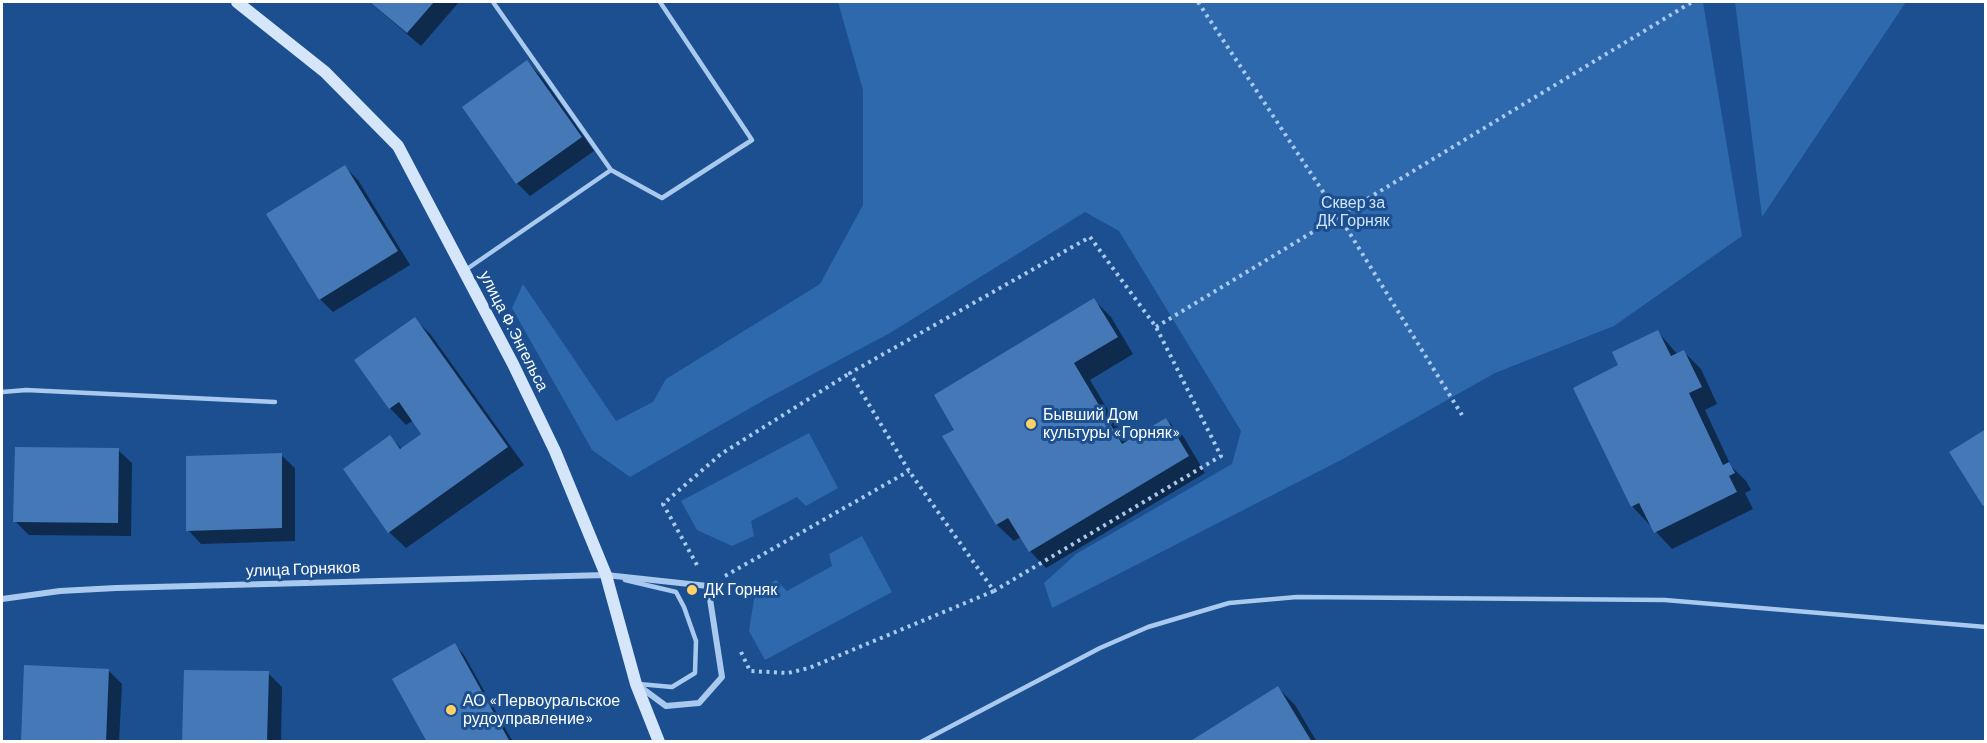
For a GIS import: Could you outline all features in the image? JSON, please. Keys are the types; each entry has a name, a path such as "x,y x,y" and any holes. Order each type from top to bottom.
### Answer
{"street":[{"name":"улица Ф.Энгельса","path":"237,2 325,72 398,146 555,451 606,575 636,684 659,741"},
{"name":"улица Горняков","path":"2,599 60,591 116,588 606,575 708,585"},
{"path":"636,684 666,706 699,703 722,677 708,585"}],"lane":[{"path":"493,2 611,170 662,198 752,140 660,2"},
{"path":"464,271 611,170"},
{"path":"2,392 26,390 275,402"},
{"path":"606,575 676,592 696,641 695,673 672,687 636,684"},
{"path":"921,741 1100,648 1148,627 1229,603 1298,597 1665,600 1986,627"}],"path":[{"path":"1198,2 1339,216 1462,415"},
{"path":"1156,327 1692,2"},
{"path":"739,650 750,671 788,673 809,668 994,591 1221,456 1156,327 1090,237 850,373 721,453 663,504 708,585 909,471"},
{"path":"850,373 909,471 994,591"}],"green space":[{"name":"Сквер за ДК Горняк","path":"838,2 1703,2 1742,236 1614,326 1495,373 1341,460 1052,608 1044,583 1076,554 1232,464 1241,431 1119,231 1085,212 890,333 766,399 630,477 592,450 512,308 523,284 616,421 653,402 666,379 820,284 863,205 863,90"},
{"path":"1735,2 1906,2 1762,217"},
{"path":"809,433 838,488 806,506 797,497 751,521 754,536 732,546 697,530 681,501"},
{"path":"862,536 892,592 765,660 749,631 755,593 776,580 787,591 832,566 829,554"}],"building":[{"path":"370,2 434,2 407,33"},
{"path":"527,60 582,137 516,184 462,107"},
{"path":"345,165 398,251 319,300 266,214"},
{"name":"Бывший Дом культуры «Горняк»","path":"1094,298 1118,337 1074,363 1122,444 1166,418 1189,456 1029,552 1008,518 996,525 942,436 954,430 934,395"},
{"path":"415,317 508,447 388,533 343,469 390,435 400,449 421,434 399,402 389,409 354,360"},
{"path":"1658,330 1671,356 1684,350 1702,387 1689,393 1723,465 1729,462 1735,473 1729,476 1737,492 1654,533 1639,503 1631,507 1573,388 1618,365 1612,352"},
{"path":"1986,429 1986,504 1983,506 1949,452"},
{"path":"15,447 119,448 118,523 13,522"},
{"path":"282,453 282,528 186,531 186,456"},
{"name":"АО «Первоуральское рудоуправление»","path":"455,643 510,742 427,742 392,679"},
{"path":"24,665 109,669 106,742 21,740"},
{"path":"184,670 269,671 267,742 182,742"},
{"path":"1278,686 1312,742 1189,742"}],"place":[{"name":"Бывший Дом культуры «Горняк»","path":"1031,424"},
{"name":"ДК Горняк","path":"692,590"},
{"name":"АО «Первоуральское рудоуправление»","path":"451,710"}]}
